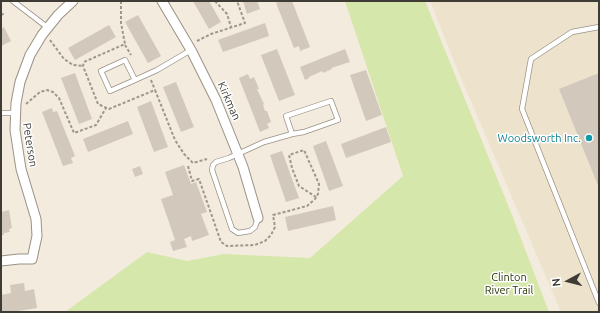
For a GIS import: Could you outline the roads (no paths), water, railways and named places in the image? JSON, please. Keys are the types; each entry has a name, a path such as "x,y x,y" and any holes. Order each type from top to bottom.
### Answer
{"street":[{"name":"Peterson","path":"1,261 19,259 32,260 37,224 20,162 15,130 17,93 30,55 45,31 58,15 73,1"},
{"name":"Kirkman","path":"162,1 190,48 216,100 238,154 258,218"}],"lane":[{"path":"13,1 45,31"},
{"path":"599,27 572,32 531,59 522,109 599,303"},
{"path":"135,80 125,60 101,71 110,91 135,80 157,70 190,48"},
{"path":"258,218 257,225 250,231 240,233 231,227 212,170 213,165 216,162 264,142 304,132 338,120 331,101 286,116 292,134"},
{"path":"1,113 15,113"}],"place":[{"name":"Woodsworth Inc.","path":"589,138"}],"park label":[{"name":"Clinton River Trail","path":"509,283"}]}
